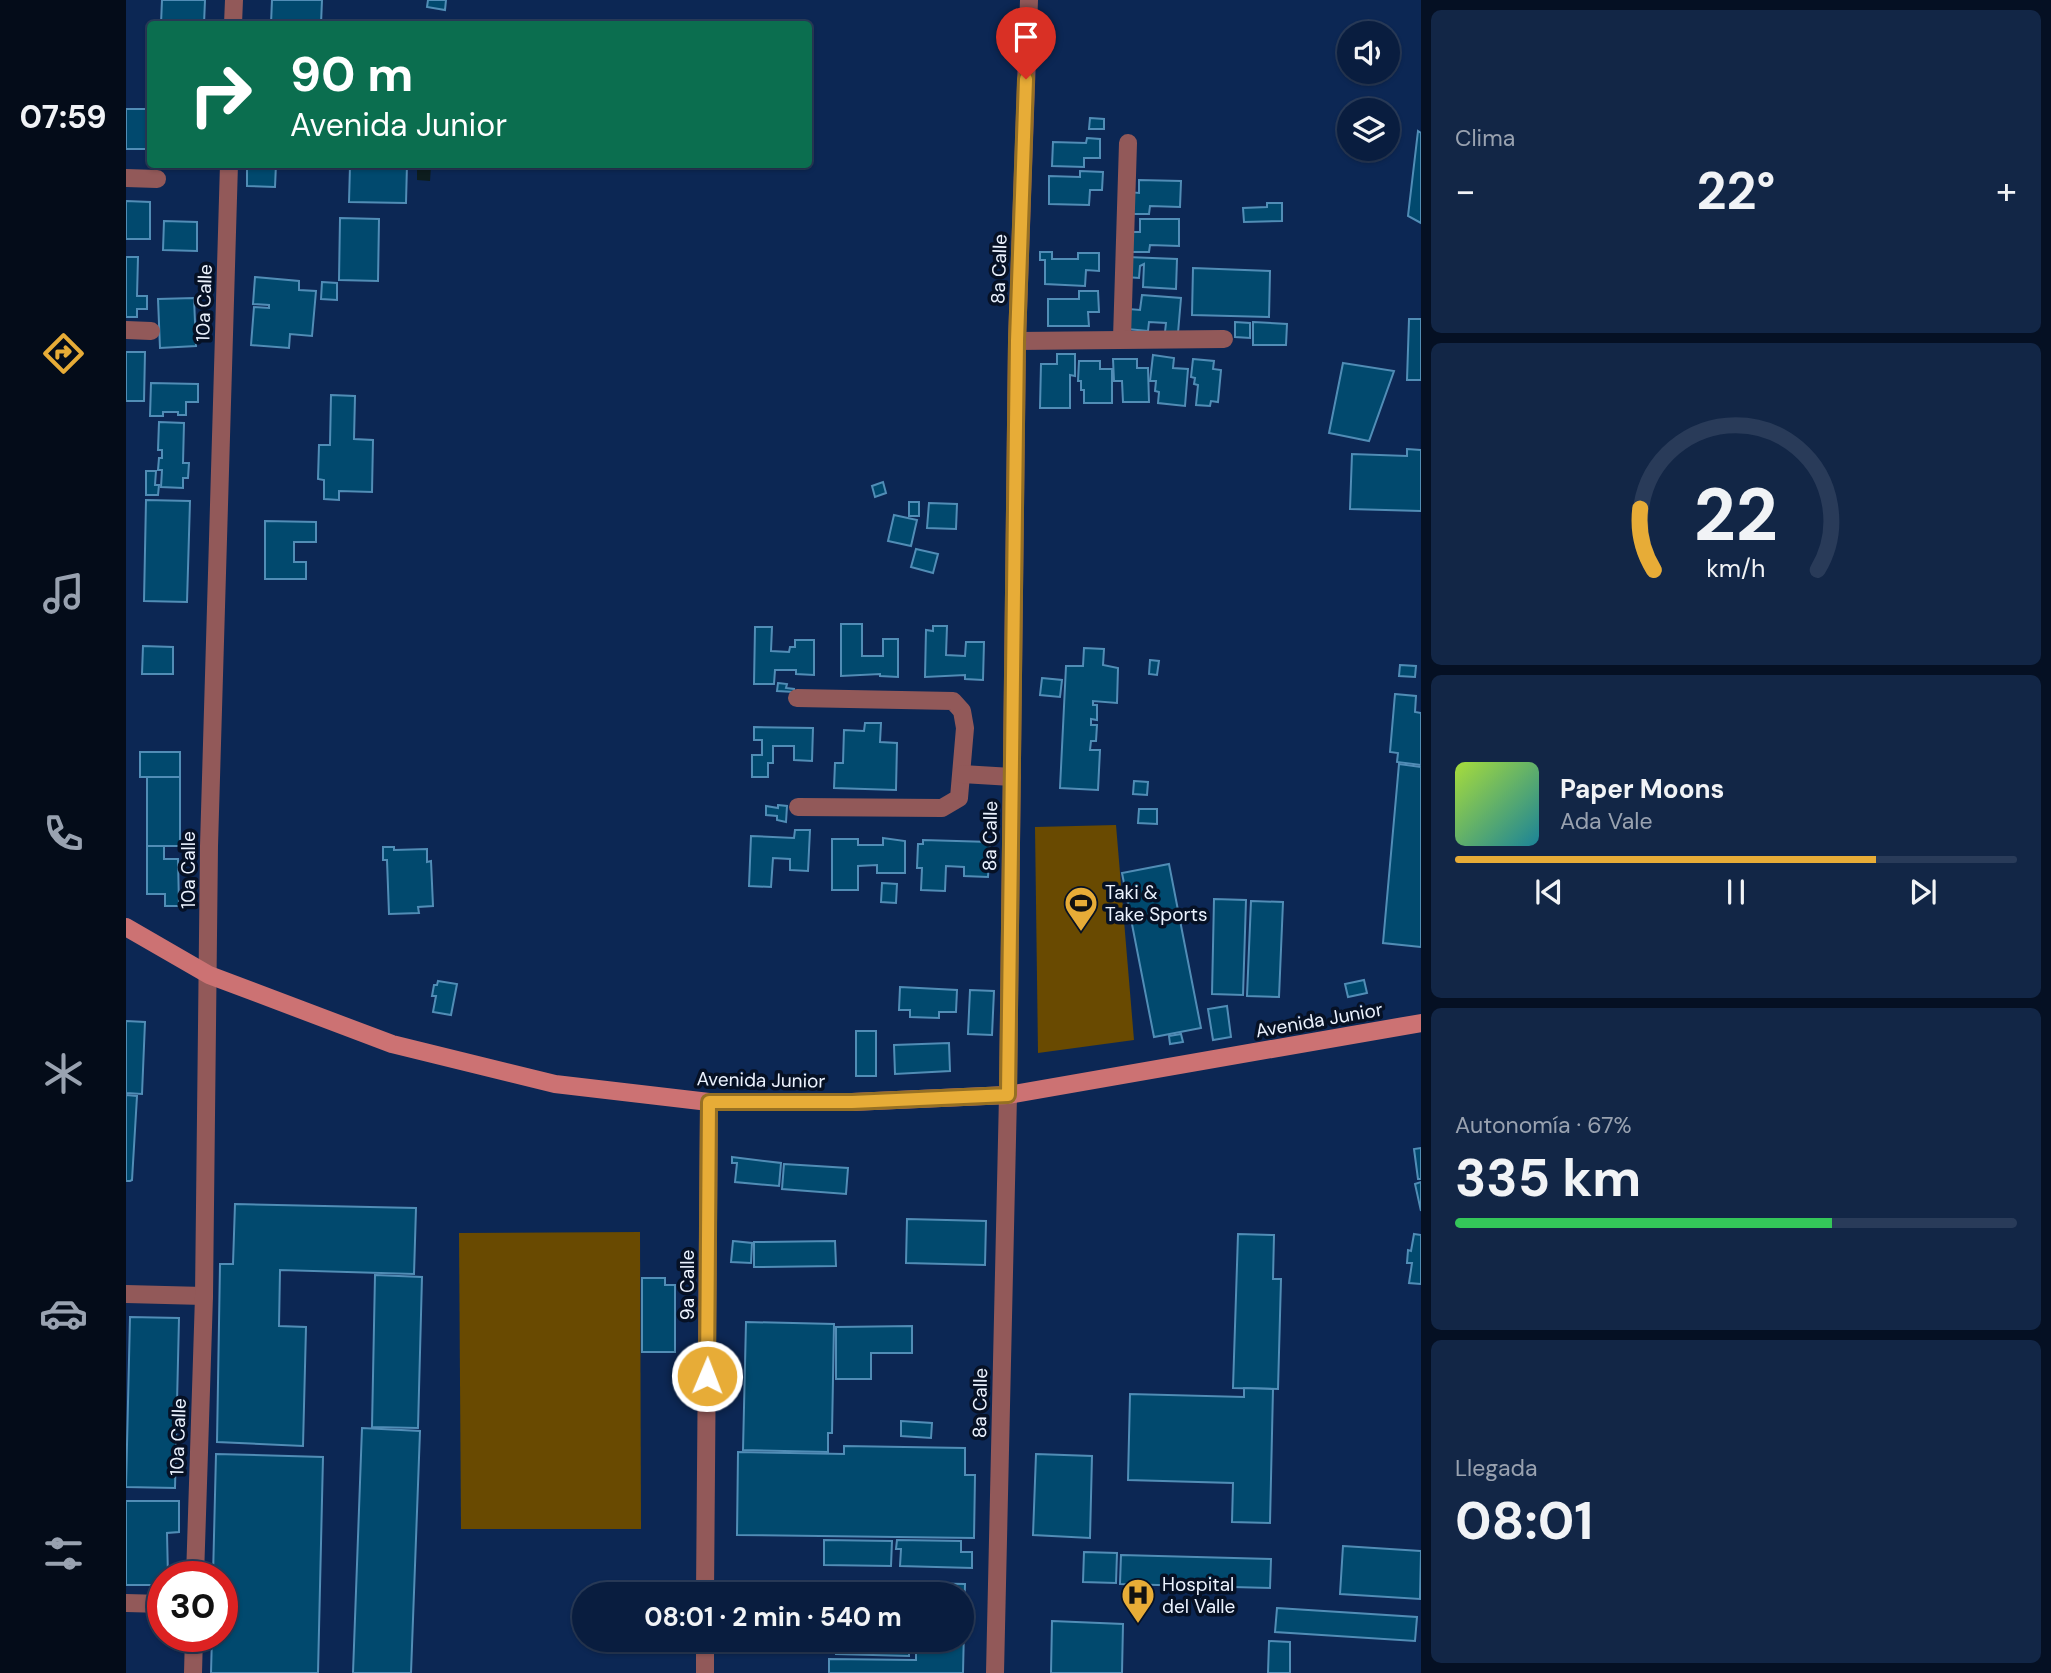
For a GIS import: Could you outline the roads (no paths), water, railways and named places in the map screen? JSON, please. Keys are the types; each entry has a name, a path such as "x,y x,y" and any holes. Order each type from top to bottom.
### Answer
{"main road":[{"name":"Avenida Junior","path":"126,927 209,975 392,1044 555,1084 709,1102 852,1102 1008,1095 1421,1023"}],"street":[{"path":"233,0 233,21"},
{"name":"8a Calle","path":"995,1673 1008,1095 1017,341 1029,0"},
{"path":"1122,338 1128,143"},
{"name":"10a Calle","path":"196,1561 204,1296 209,846 229,168"},
{"path":"126,178 157,179"},
{"path":"126,330 151,331"},
{"path":"1017,341 1224,339"},
{"path":"797,698 953,701 962,711 965,728 959,798 942,808 798,807"},
{"path":"962,774 1012,777"},
{"name":"9a Calle","path":"705,1582 709,1102"},
{"path":"126,1294 204,1296"},
{"path":"126,1603 147,1604"},
{"path":"193,1673 194,1652"},
{"path":"705,1652 705,1673"}],"place":[{"name":"Taki & Take Sports","path":"1081,933"},
{"name":"Hospital del Valle","path":"1138,1625"}]}
